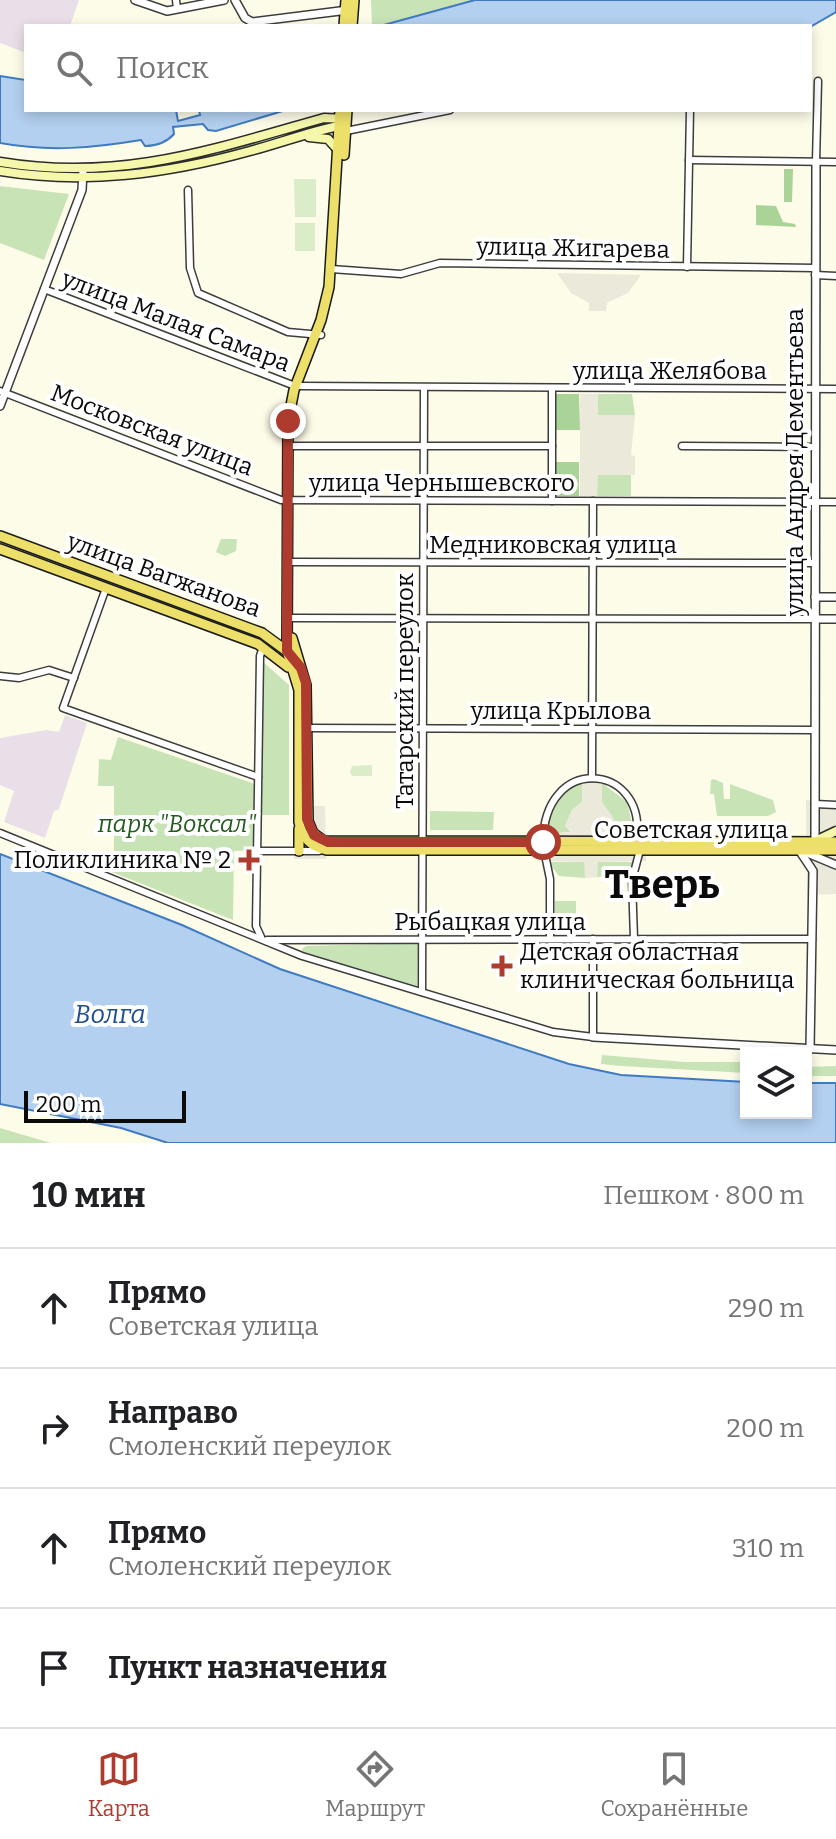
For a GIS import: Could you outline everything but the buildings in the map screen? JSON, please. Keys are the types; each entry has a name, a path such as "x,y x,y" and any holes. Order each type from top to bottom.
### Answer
{"main road":[{"path":"0,162 82,174 186,158 299,125 343,119"},
{"path":"0,171 82,174 174,170 302,136 343,119"},
{"path":"334,270 343,119"},
{"path":"328,846 314,835 308,821 308,728 290,624 289,446 297,386 318,335 334,270 343,119"},
{"path":"299,125 306,129 302,136"},
{"path":"302,136 326,139 339,151"},
{"path":"260,646 284,645 290,624 289,500"},
{"name":"улица Вагжанова","path":"0,536 269,636 284,645 298,672"},
{"name":"улица Вагжанова","path":"0,549 260,646 298,672"},
{"path":"269,636 280,634 290,624"},
{"path":"298,672 299,851"},
{"path":"299,822 307,840 328,846"},
{"path":"818,846 836,831"},
{"name":"Советская улица","path":"328,846 544,846 624,850 638,842 799,850 836,841"},
{"name":"Советская улица","path":"544,846 556,842 638,842 818,846 836,850"}],"street":[{"path":"135,0 159,10 224,0"},
{"path":"235,0 245,18 252,22 350,5"},
{"name":"улица Андрея Дементьева","path":"818,81 815,272 815,804 818,846"},
{"path":"343,119 426,112"},
{"path":"687,267 690,112"},
{"path":"689,160 836,162"},
{"path":"0,406 2,392 82,190 82,174"},
{"path":"188,190 190,268 196,291 206,299 288,332 318,335"},
{"name":"улица Жигарева","path":"334,270 401,274 440,263 687,267 815,272 836,276"},
{"name":"улица Малая Самара","path":"44,289 297,386 424,389"},
{"name":"улица Желябова","path":"424,389 836,389"},
{"name":"Татарский переулок","path":"422,992 424,389"},
{"path":"552,389 552,501"},
{"name":"Московская улица","path":"2,392 289,500"},
{"path":"289,446 552,446"},
{"path":"682,446 815,447"},
{"name":"улица Чернышевского","path":"289,500 836,502"},
{"path":"592,778 593,501"},
{"name":"Медниковская улица","path":"291,562 815,563"},
{"path":"106,588 63,708 258,777"},
{"path":"815,597 836,597"},
{"path":"290,624 348,618 836,619"},
{"path":"260,646 256,926 264,940"},
{"path":"0,676 21,678 49,670 74,678"},
{"name":"улица Крылова","path":"308,728 815,730"},
{"path":"550,939 550,879 544,846 544,818 554,797 569,785 592,778 611,782 627,796 637,816 638,842 632,880 634,939"},
{"path":"815,804 836,805"},
{"path":"0,833 302,956 540,1029 593,1037 774,1047"},
{"name":"Советская улица","path":"257,851 299,851 328,846"},
{"path":"799,850 832,864"},
{"path":"799,850 810,863 813,873 810,1047"},
{"path":"813,873 832,864"},
{"path":"593,939 593,1037"},
{"name":"Рыбацкая улица","path":"264,940 812,939"},
{"path":"812,1049 836,1050"}],"shaded area":[{"path":"0,0 79,0 71,24 24,24 24,52 0,43"},
{"path":"557,273 641,275 628,293 607,303 606,311 589,311 589,303 571,293"},
{"path":"580,394 598,394 598,415 635,415 631,455 635,456 635,475 598,475 597,496 580,496"},
{"path":"65,715 87,723 59,809 54,811 45,838 4,822 14,791 0,785 0,738 46,730 59,732"},
{"path":"582,783 602,783 602,802 614,819 611,832 646,834 646,861 598,862 597,877 585,878 584,862 541,861 541,834 571,832 565,826 572,810 582,802"},
{"path":"806,800 836,803 836,894 807,895"},
{"path":"294,806 325,806 326,859 294,859"}],"green space":[{"path":"371,0 475,0 387,24 372,24"},
{"path":"300,130 300,133 188,164 94,174 188,161"},
{"path":"784,169 793,169 792,202 784,202"},
{"path":"294,179 316,179 316,217 295,217"},
{"path":"0,186 69,194 44,260 0,243"},
{"path":"756,205 776,206 783,222 795,224 796,227 756,225"},
{"path":"295,223 315,223 315,251 295,251"},
{"path":"553,394 579,394 580,430 553,430"},
{"path":"598,394 632,394 635,415 598,415"},
{"path":"554,462 579,462 579,496 554,496"},
{"path":"597,475 631,475 631,496 597,496"},
{"path":"221,539 237,539 236,551 225,556 216,552"},
{"path":"262,661 289,685 289,815 261,815"},
{"name":"парк \"Воксал\"","path":"118,737 255,784 253,850 234,851 233,920 99,867 98,860 114,861 114,786 98,786 99,759 111,760"},
{"path":"372,765 372,776 352,776 350,772 352,766"},
{"path":"711,780 723,783 724,799 730,799 730,784 773,800 776,812 768,816 717,816 714,794 710,794"},
{"path":"582,783 582,802 572,810 565,826 571,832 547,834 561,797"},
{"path":"602,783 627,802 634,832 611,832 602,802"},
{"path":"430,811 494,812 493,830 430,830"},
{"path":"548,862 585,862 585,878 559,876"},
{"path":"597,862 635,862 623,876 597,877"},
{"path":"555,901 576,901 576,932 555,932"},
{"path":"418,943 417,988 303,954 302,949 306,946"},
{"path":"602,1055 685,1062 740,1062 740,1073 621,1066 601,1064"},
{"path":"836,1066 836,1076 812,1076 812,1067"},
{"path":"0,1128 51,1143 0,1143"}],"water":[{"path":"475,0 836,0 836,12 812,26 387,24"},
{"path":"0,76 24,80 24,112 176,112 178,121 200,115 199,112 279,112 216,131 208,130 203,124 173,127 174,134 164,142 145,146 141,140 71,148 0,143"},
{"name":"Волга","path":"0,854 182,925 280,969 569,1064 621,1075 740,1082 740,1119 812,1119 812,1083 836,1083 836,1143 168,1143 121,1128 0,1104"}],"place":[{"name":"Поликлиника № 2","path":"249,860"},
{"name":"Детская областная клиническая больница","path":"502,966"}],"district":[{"name":"Тверь","path":"662,884"}],"route":[{"path":"288,421 287,651 301,668 306,683 307,819 311,830 328,842 543,842"}]}
